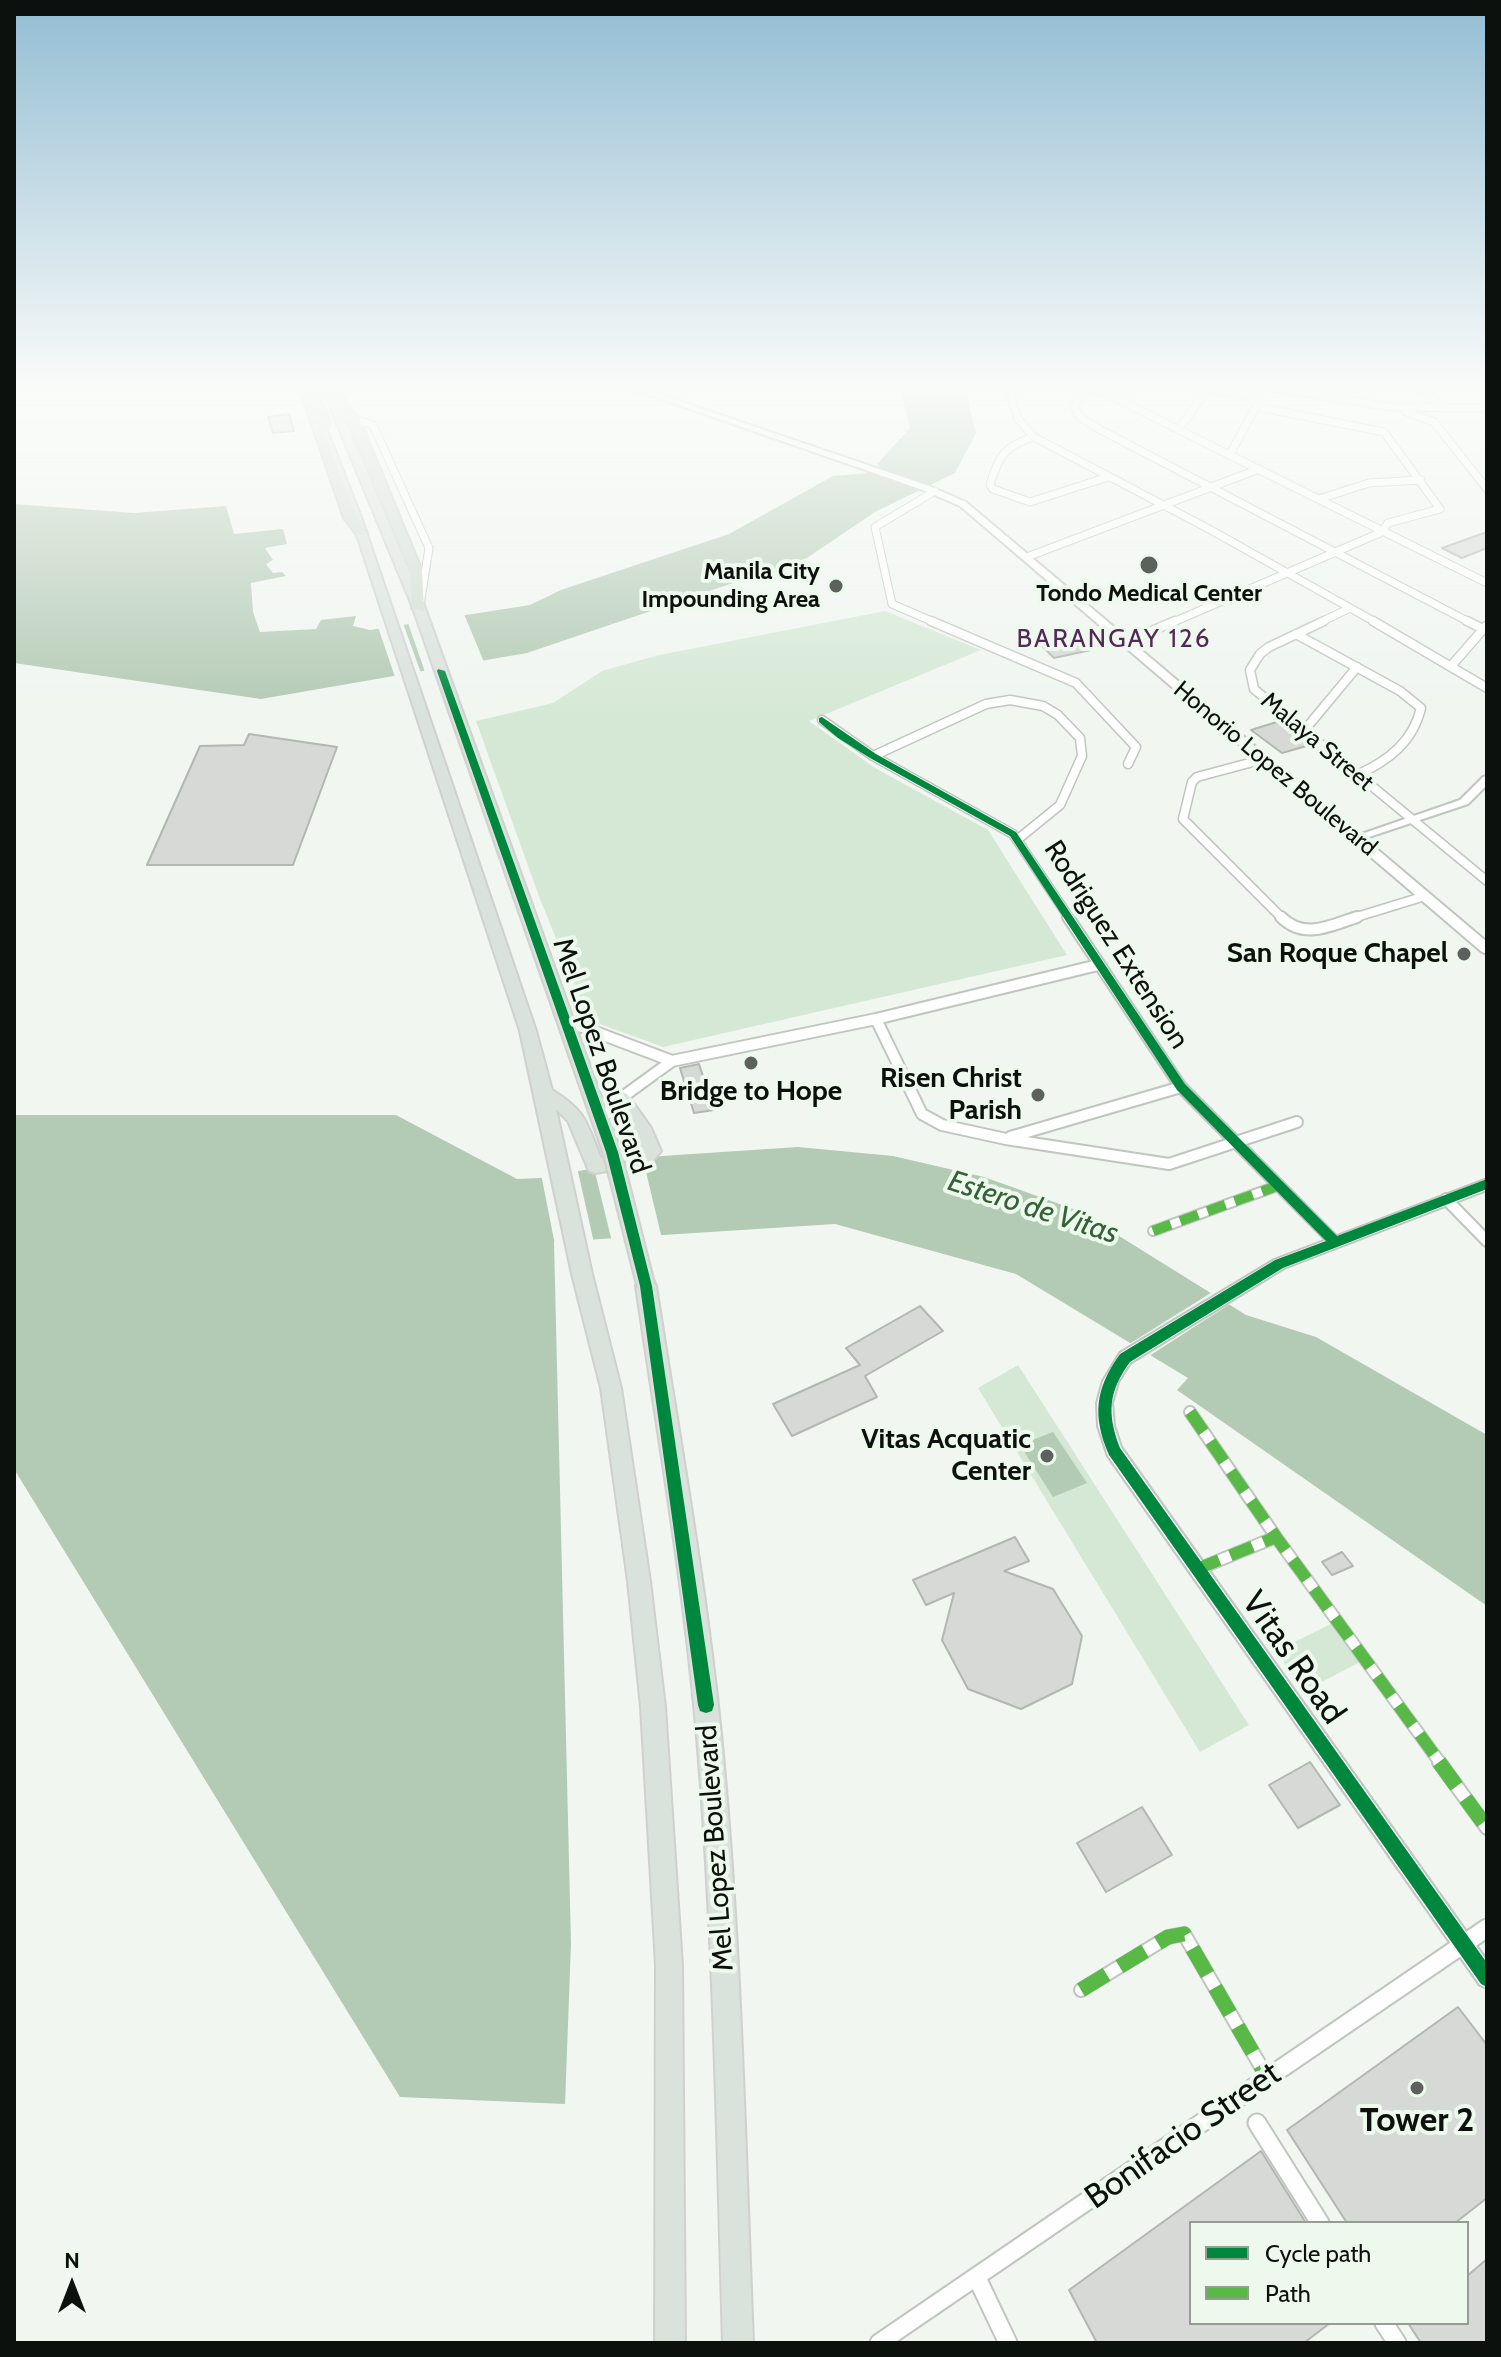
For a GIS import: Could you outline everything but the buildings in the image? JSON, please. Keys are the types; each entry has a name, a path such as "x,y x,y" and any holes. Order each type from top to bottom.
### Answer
{"highway":[{"path":"343,497 350,518 361,532"},
{"name":"Mel Lopez Boulevard","path":"348,497 520,1006 544,1093 558,1169 611,1388 639,1581 653,1707 669,1965 670,2343"},
{"name":"Mel Lopez Boulevard","path":"372,497 421,614 601,1120 646,1286 694,1611 709,1737 725,1964 738,2343"},
{"path":"386,497 416,571 421,614"},
{"path":"544,1093 569,1109 576,1119 595,1166 645,1158 652,1151 645,1133 621,1098"}],"main road":[{"name":"Honorio Lopez Boulevard","path":"946,497 963,504 1027,557 1487,949"}],"street":[{"path":"406,497 428,545 421,614"},
{"path":"920,497 875,527 892,604 1076,683 1136,747 1128,764"},
{"path":"1016,497 1030,502 1046,497"},
{"path":"1147,497 1452,665 1487,688"},
{"path":"1027,557 1184,497"},
{"path":"1230,497 1485,627 1452,665"},
{"path":"1315,497 1487,583"},
{"path":"1319,499 1325,497"},
{"path":"1126,642 1382,532 1388,523 1440,509 1432,497"},
{"name":"Malaya Street","path":"1348,609 1260,654 1250,670 1254,689 1487,881"},
{"path":"1296,634 1400,691 1421,708 1401,747 1387,761 1357,775"},
{"path":"1303,732 1357,667"},
{"path":"873,756 986,704 1010,700 1043,706 1058,715 1080,738 1082,756 1060,805 1017,840"},
{"name":"Rodriguez Extension","path":"822,720 873,756 1000,825 1017,840 1181,1087 1335,1242"},
{"path":"1264,759 1197,777 1192,782 1183,819 1291,927 1309,932 1425,896"},
{"path":"1356,838 1464,802 1487,779"},
{"path":"601,1120 621,1098 672,1061 876,1019 1098,965"},
{"path":"876,1019 922,1114 942,1125 1006,1139 1169,1164 1297,1122"},
{"path":"563,1020 672,1061"},
{"path":"1006,1139 1181,1087"},
{"path":"1335,1242 1487,1184"},
{"path":"1153,1231 1277,1186"},
{"path":"1446,1199 1487,1241"},
{"name":"Vitas Road","path":"1335,1242 1279,1264 1125,1358 1111,1379 1107,1392 1104,1427 1114,1451 1487,1978"},
{"path":"1190,1412 1276,1537 1487,1828"},
{"path":"1197,1569 1276,1537"},
{"name":"Bonifacio Street","path":"879,2343 1487,1928"},
{"path":"1081,1990 1168,1937 1184,1934 1267,2077"},
{"path":"1257,2123 1319,2221"},
{"path":"977,2278 1008,2343"},
{"path":"1385,2325 1397,2343"}],"shaded area":[{"path":"885,611 981,650 809,721 875,768 988,830 1067,955 663,1047 589,1020 540,899 476,721 553,703 602,671 659,655"},
{"path":"1018,1365 1249,1725 1200,1752 978,1388"},
{"path":"1333,1623 1362,1661 1304,1691 1276,1651"}],"water":[{"path":"795,497 906,497 875,512 807,558 527,653 261,699 14,663 14,504 134,513 226,506 234,534 283,529 287,544 265,548 273,560 266,564 273,573 282,572 286,576 251,583 253,612 260,632 316,629 321,620 356,616 353,626 370,630 530,605 561,590 729,534"},
{"name":"Estero de Vitas","path":"14,1115 396,1115 517,1179 540,1178 662,1156 798,1147 893,1156 984,1177 1079,1211 1246,1315 1316,1337 1487,1435 1487,1606 1177,1390 1188,1378 1016,1274 835,1224 554,1242 571,1944 565,2104 400,2097 14,1469"},
{"path":"1053,1432 1087,1483 1053,1497 1020,1445"}],"pier":[{"path":"464,614 484,662 425,672 408,623"},
{"path":"403,623 422,676 396,680 378,627"},
{"path":"642,1155 662,1239 612,1242 593,1164"},
{"path":"577,1167 594,1243 558,1246 558,1260 541,1174"},
{"path":"1214,1291 1233,1302 1146,1358 1126,1346"}],"marked path":[{"path":"1153,1231 1277,1186"},
{"path":"1190,1412 1276,1537 1487,1828"},
{"path":"1197,1569 1276,1537"},
{"path":"1081,1990 1168,1937 1184,1934 1267,2077"}],"cycle path":[{"path":"441,671 612,1152 646,1286 706,1705"},
{"path":"822,720 873,756 1013,834 1181,1087 1335,1242"},
{"path":"1487,1184 1279,1264 1125,1358 1111,1381 1104,1403 1106,1426 1114,1451 1487,1978"}],"place":[{"name":"Tondo Medical Center","path":"1149,565"},
{"name":"Manila City Impounding Area","path":"836,586"},
{"name":"San Roque Chapel","path":"1464,954"},
{"name":"Bridge to Hope","path":"751,1063"},
{"name":"Risen Christ Parish","path":"1038,1095"},
{"name":"Vitas Acquatic Center","path":"1047,1456"},
{"name":"Tower 2","path":"1417,2088"}],"district":[{"name":"BARANGAY 126","path":"1114,639"}]}
